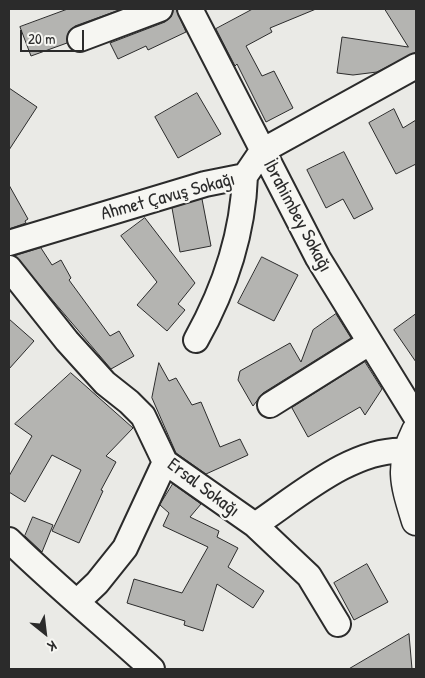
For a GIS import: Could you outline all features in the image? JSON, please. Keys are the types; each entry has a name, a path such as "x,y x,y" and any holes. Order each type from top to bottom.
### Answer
{"main road":[{"path":"411,441 405,484 416,521"}],"street":[{"path":"80,40 160,9"},
{"name":"İbrahimbey Sokağı","path":"190,9 318,258 416,417"},
{"name":"Ahmet Çavuş Sokağı","path":"9,243 205,184 244,176 262,150 416,66"},
{"path":"196,340 215,307 232,254 244,202 244,176"},
{"name":"Ersal Sokağı","path":"9,268 67,341 105,383 143,416 165,462 255,526 346,464 411,441"},
{"path":"270,404 369,343"},
{"path":"77,602 98,583 125,548 165,462"},
{"path":"255,526 309,576 338,624"},
{"path":"9,540 49,580 77,602 152,669"}],"building":[{"path":"68,9 122,9 75,26 69,31 67,43 31,56 20,27"},
{"path":"173,9 176,9 186,32 148,50 146,46 118,59 110,43 165,22 171,17"},
{"path":"253,9 316,9 270,28 272,32 246,46 262,76 274,71 293,108 266,122 237,64 235,66 216,29"},
{"path":"385,9 416,9 416,52 377,72 353,75 337,73 342,37 408,47"},
{"path":"9,88 37,107 9,150"},
{"path":"197,93 221,134 178,158 155,117"},
{"path":"394,109 403,128 416,120 416,164 396,174 369,123"},
{"path":"344,152 373,209 354,219 343,199 326,208 307,170"},
{"path":"9,185 28,219 25,221 26,223 9,229"},
{"path":"202,199 211,246 180,252 172,208"},
{"path":"145,218 195,283 178,304 185,310 167,331 137,305 157,282 121,236"},
{"path":"41,248 52,265 61,260 71,278 69,280 110,336 119,331 134,356 111,369 15,256"},
{"path":"262,257 298,275 274,321 238,303"},
{"path":"336,314 351,338 263,393 253,406 238,380 240,371 290,343 301,362 313,330"},
{"path":"416,314 416,362 394,330"},
{"path":"9,319 34,341 9,369"},
{"path":"365,362 382,389 365,415 360,407 308,437 292,408"},
{"path":"159,363 169,381 176,378 192,405 201,402 220,447 240,439 248,455 206,474 176,453 152,398"},
{"path":"71,373 133,428 106,456 116,462 101,490 103,491 79,543 52,531 81,470 52,455 25,502 9,492 9,476 32,436 15,424"},
{"path":"173,484 201,504 190,517 219,531 217,537 238,548 228,567 264,591 253,608 217,584 203,631 184,625 185,621 127,603 134,579 182,593 208,547 163,526 169,513 160,505"},
{"path":"33,517 53,525 42,552 25,536"},
{"path":"367,564 388,602 354,620 334,583"},
{"path":"409,634 412,669 349,669"}]}
